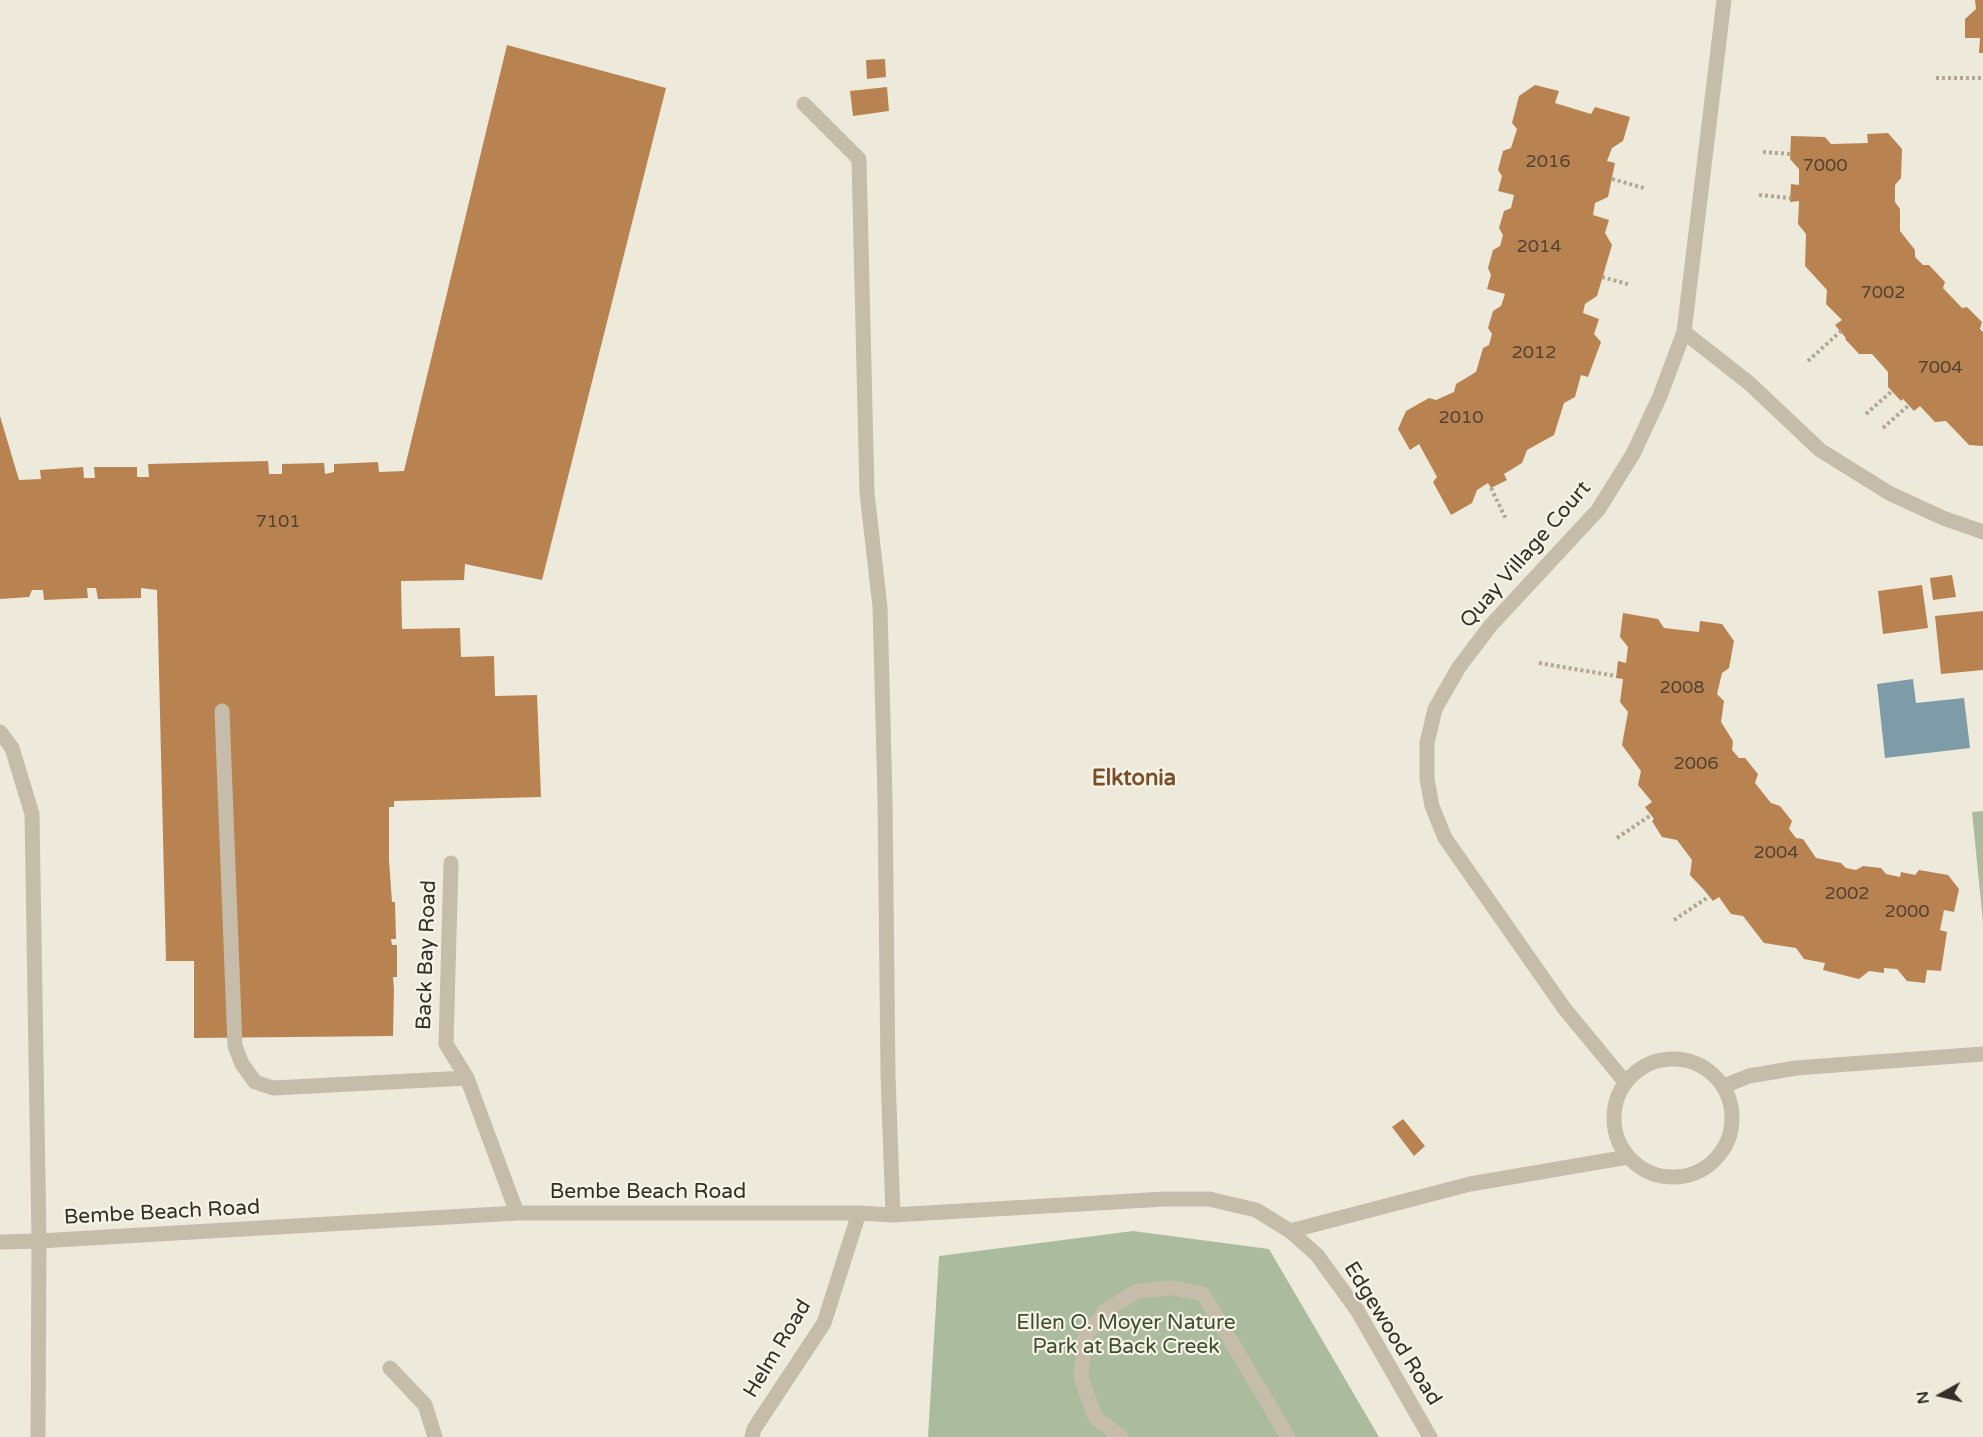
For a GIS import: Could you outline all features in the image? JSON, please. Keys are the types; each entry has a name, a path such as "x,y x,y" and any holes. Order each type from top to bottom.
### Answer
{"street":[{"name":"Quay Village Court","path":"1625,1082 1564,1008 1445,838 1432,806 1427,743 1435,709 1459,667 1491,625 1598,510 1633,454 1660,396 1684,332 1724,0"},
{"path":"804,104 859,159 867,493 880,619 885,798 888,1075 893,1215"},
{"path":"1684,332 1749,383 1820,450 1888,494 1943,518 1983,532"},
{"path":"222,711 235,1046 242,1064 255,1082 273,1088 467,1078"},
{"path":"0,732 12,747 32,814 39,1241 38,1437"},
{"name":"Back Bay Road","path":"452,863 446,1044 467,1078 517,1214"},
{"path":"1724,1086 1749,1076 1796,1068 1983,1054"},
{"path":"1676,1058 1703,1066 1724,1086 1732,1107 1732,1129 1724,1150 1708,1167 1689,1176 1666,1178 1645,1171 1628,1157 1615,1133 1614,1106 1625,1082 1647,1063 1676,1058"},
{"path":"1290,1231 1470,1184 1628,1157"},
{"name":"Bembe Beach Road","path":"0,1242 517,1214 859,1213 893,1215 1166,1199 1209,1199 1256,1210 1290,1231"},
{"name":"Helm Road","path":"752,1437 754,1430 824,1323 859,1213"},
{"name":"Edgewood Road","path":"1290,1231 1317,1255 1357,1310 1430,1437"},
{"path":"1121,1437 1095,1417 1081,1377 1085,1337 1105,1311 1137,1291 1173,1288 1203,1294 1288,1437"},
{"path":"390,1368 425,1405 435,1437"}],"path":[{"path":"1936,78 1983,78"},
{"path":"1763,152 1790,154"},
{"path":"1612,179 1644,188"},
{"path":"1759,195 1791,198"},
{"path":"1602,277 1631,285"},
{"path":"1808,362 1841,331"},
{"path":"1866,414 1892,391"},
{"path":"1883,428 1909,405"},
{"path":"1491,488 1506,519"},
{"path":"1539,663 1616,676"},
{"path":"1617,838 1651,814"},
{"path":"1674,920 1710,896"}],"green space":[{"path":"1983,811 1983,922 1972,812"},
{"name":"Ellen O. Moyer Nature Park at Back Creek","path":"1133,1231 1269,1249 1379,1437 928,1437 939,1256"}],"water":[{"path":"1913,679 1916,703 1964,698 1970,748 1885,758 1877,684"}],"building":[{"path":"1975,0 1983,0 1983,53 1979,53 1980,38 1965,38 1965,19 1976,9"},
{"path":"507,45 666,88 542,580 465,564 464,580 401,581 402,629 460,628 461,657 494,656 495,696 537,695 541,797 394,801 394,807 389,807 389,860 392,902 395,902 396,939 391,939 392,945 397,945 397,977 393,977 393,1036 194,1038 194,961 166,961 157,590 141,588 141,598 98,599 96,588 87,588 88,598 44,600 43,590 32,590 29,597 0,599 0,416 19,480 41,479 40,470 83,467 84,478 95,478 94,467 137,467 137,477 149,477 148,464 268,461 269,474 282,474 282,464 324,463 325,474 334,472 334,464 378,462 379,472 404,471"},
{"path":"885,59 886,77 867,79 866,60"},
{"path":"1535,85 1559,91 1555,103 1591,114 1595,107 1630,117 1623,141 1612,148 1607,161 1615,163 1608,197 1595,203 1593,215 1609,220 1605,233 1612,245 1597,296 1585,304 1583,313 1599,319 1594,334 1601,342 1588,377 1581,375 1575,397 1564,403 1554,435 1527,450 1522,463 1504,474 1507,480 1491,488 1488,483 1477,490 1472,503 1451,515 1433,482 1437,477 1419,444 1410,450 1398,429 1406,411 1429,398 1436,400 1454,392 1456,384 1476,372 1483,348 1489,345 1492,334 1488,328 1493,311 1501,306 1505,294 1487,289 1491,275 1488,268 1493,250 1500,246 1503,235 1499,228 1504,211 1511,208 1514,195 1498,191 1502,176 1498,170 1503,151 1511,148 1517,129 1512,123 1519,96"},
{"path":"887,87 889,111 853,116 850,91"},
{"path":"1888,133 1902,149 1901,178 1895,185 1895,202 1900,209 1900,231 1915,250 1915,257 1923,265 1929,265 1945,282 1943,288 1962,308 1967,307 1982,322 1980,329 1983,332 1983,446 1969,445 1946,421 1935,422 1920,406 1914,411 1903,399 1901,401 1888,387 1888,372 1872,354 1859,354 1835,325 1842,320 1826,304 1827,290 1805,266 1806,234 1798,224 1799,201 1790,202 1791,184 1799,185 1799,169 1790,159 1791,136 1825,137 1831,144 1868,143 1867,134"},
{"path":"1952,575 1956,597 1933,600 1930,578"},
{"path":"1922,585 1928,628 1883,634 1878,591"},
{"path":"1983,611 1983,670 1941,674 1935,616"},
{"path":"1623,613 1658,619 1664,628 1699,632 1700,621 1722,624 1734,641 1729,668 1722,673 1717,694 1724,701 1721,722 1733,741 1732,750 1739,758 1745,758 1758,774 1755,783 1771,803 1780,806 1792,821 1789,829 1796,838 1803,839 1816,858 1841,863 1846,868 1856,870 1863,866 1881,868 1886,874 1900,877 1901,872 1915,875 1919,870 1948,875 1959,889 1954,912 1944,910 1940,930 1947,932 1941,971 1927,970 1925,983 1907,981 1897,969 1884,968 1884,973 1869,971 1859,979 1823,970 1825,963 1804,959 1796,948 1764,943 1743,916 1731,914 1719,897 1713,901 1690,875 1692,860 1677,840 1662,837 1652,821 1654,819 1645,807 1652,802 1638,785 1641,771 1622,745 1628,712 1620,702 1623,679 1616,678 1618,661 1626,663 1628,647 1620,637"},
{"path":"1403,1119 1425,1146 1414,1156 1392,1127"}],"district":[{"name":"Elktonia","path":"1134,779"}]}
